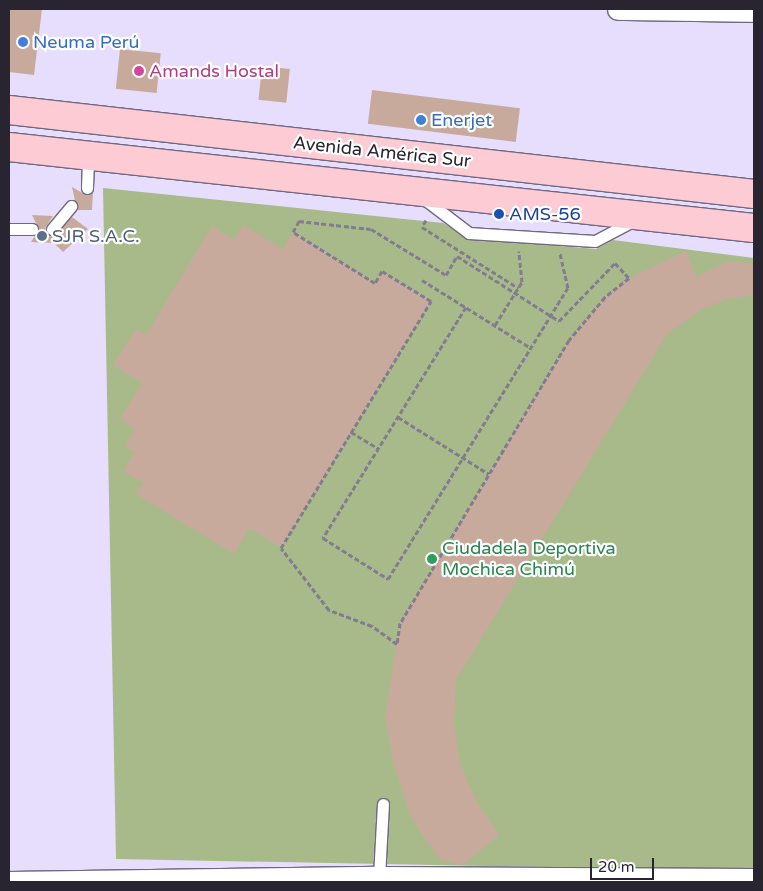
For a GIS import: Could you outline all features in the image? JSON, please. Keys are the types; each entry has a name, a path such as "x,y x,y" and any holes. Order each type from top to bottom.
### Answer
{"main road":[{"name":"Avenida América Sur","path":"9,110 754,194"},
{"name":"Avenida América Sur","path":"9,147 754,228"}],"street":[{"path":"618,9 754,11"},
{"path":"9,882 379,877 414,880 754,879"}],"lane":[{"path":"87,188 88,155"},
{"path":"414,191 469,233 595,241 642,216"},
{"path":"52,229 71,206"},
{"path":"9,229 32,228"},
{"path":"379,877 383,804"}],"path":[{"path":"299,221 371,229 446,274 457,256 515,293 559,321 615,263 629,278 605,296 569,340 400,623 397,644 372,626 330,610 281,548 431,301 382,271 375,283 293,232 299,221"},
{"path":"422,227 518,288"},
{"path":"495,325 522,282 518,249"},
{"path":"466,307 323,538 388,579 568,288 560,252"},
{"path":"422,280 531,348"},
{"path":"398,417 489,474"},
{"path":"351,432 378,448"}],"green space":[{"name":"Ciudadela Deportiva Mochica Chimú","path":"103,188 443,223 468,238 596,249 613,240 754,258 754,871 116,859"}],"building":[{"name":"Neuma Perú","path":"9,9 42,9 34,75 9,72"},
{"name":"Amands Hostal","path":"120,49 161,53 157,93 116,89"},
{"path":"262,66 290,69 286,103 258,100"},
{"path":"372,90 520,108 516,142 368,124"},
{"name":"SJR S.A.C.","path":"72,187 86,195 93,192 92,210 77,210"},
{"path":"32,215 53,216 45,228 50,236 72,217 88,229 63,252 54,243 31,242 39,229"},
{"path":"243,225 283,249 293,232 375,283 382,271 431,301 281,548 250,528 234,554 136,494 143,483 123,471 135,452 125,446 135,429 120,419 142,383 113,365 136,329 146,335 212,226 234,240"},
{"path":"686,251 696,277 726,262 754,263 754,295 726,299 701,310 667,334 456,680 454,722 460,764 478,804 499,835 463,865 440,860 412,819 393,762 385,716 400,623 569,340 605,297 629,278"}],"place":[{"name":"Neuma Perú","path":"23,42"},
{"name":"Amands Hostal","path":"139,71"},
{"name":"Enerjet","path":"421,120"},
{"name":"AMS-56","path":"499,214"},
{"name":"SJR S.A.C.","path":"42,236"},
{"name":"Ciudadela Deportiva Mochica Chimú","path":"432,559"}]}
